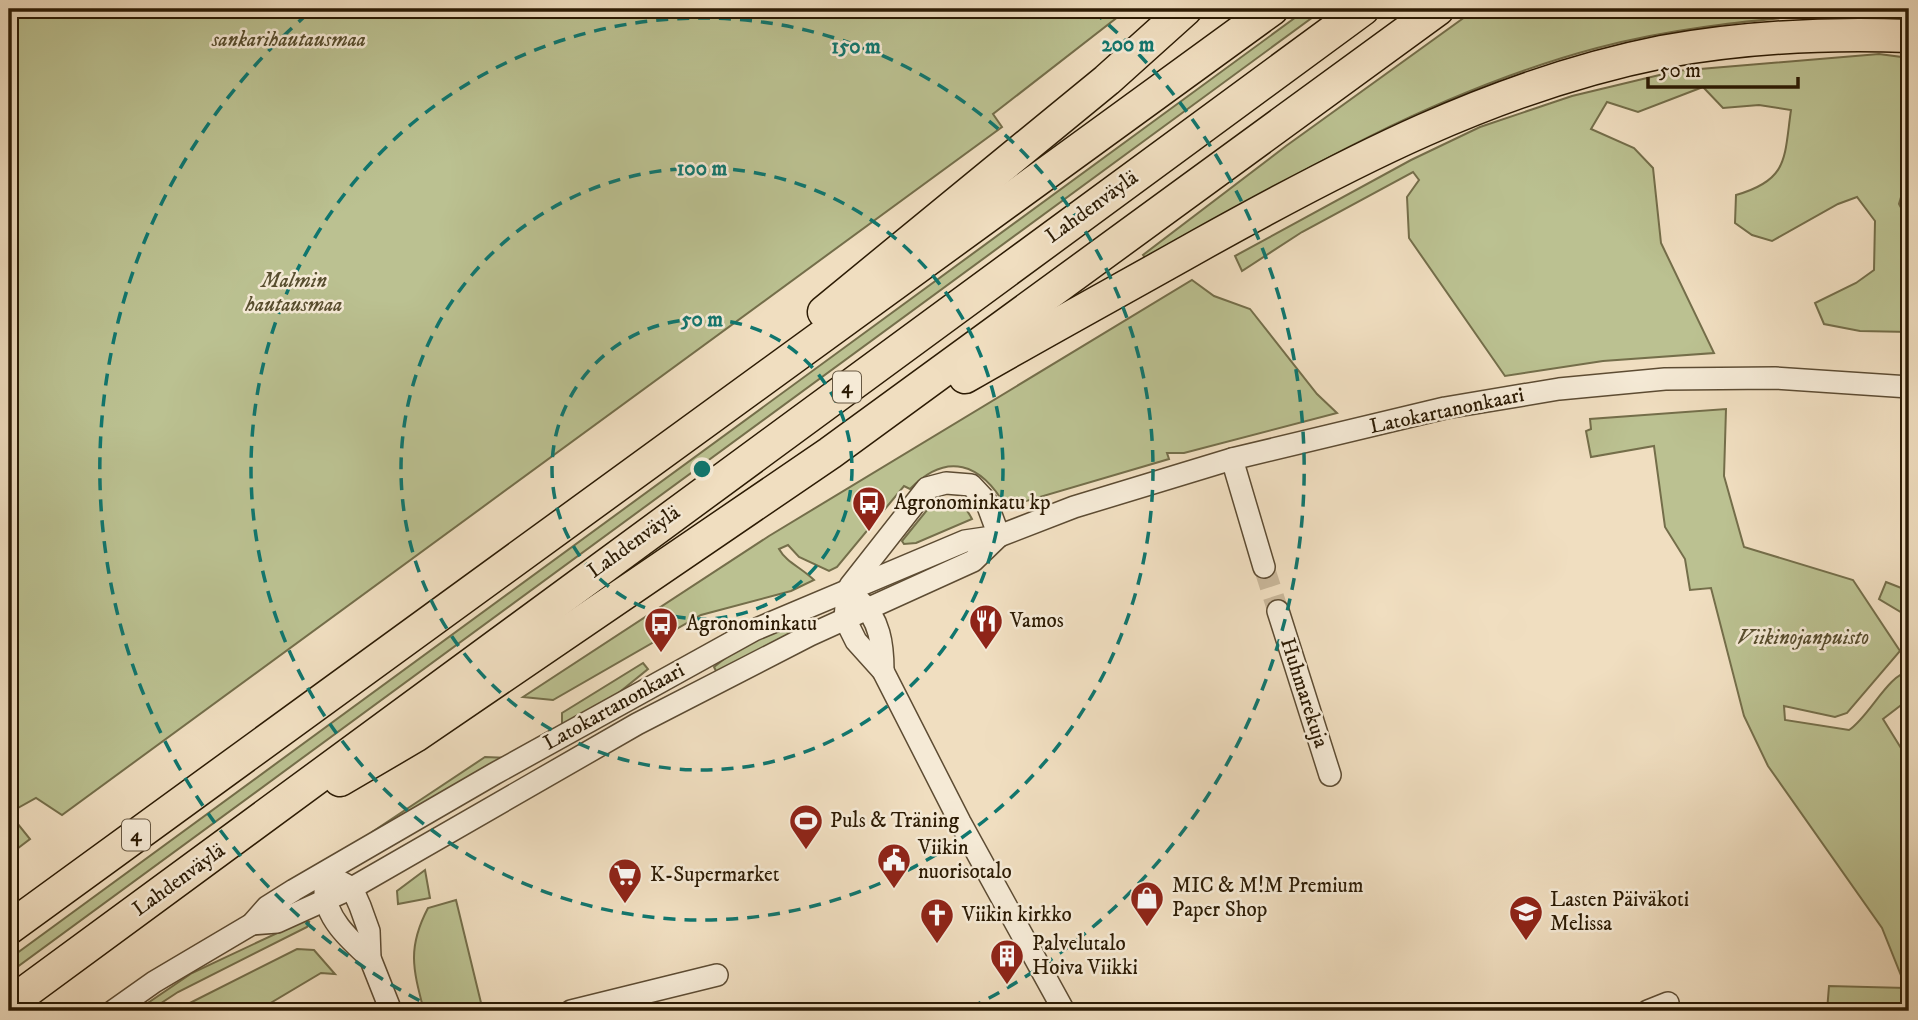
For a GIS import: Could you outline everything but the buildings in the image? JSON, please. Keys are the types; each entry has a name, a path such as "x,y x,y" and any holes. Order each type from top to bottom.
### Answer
{"highway":[{"path":"653,459 872,270 1107,80 1186,9"},
{"name":"4","path":"9,928 1272,9"},
{"name":"Lahdenväylä","path":"9,1004 330,765 1363,9"},
{"path":"226,845 415,736 830,453 1437,9"},
{"path":"830,453 1325,176 1428,127 1517,92 1662,52 1799,36 1909,36"}],"street":[{"name":"Latokartanonkaari","path":"113,1011 154,982 252,924 267,907 715,650 847,589 965,541 999,536 1074,507 1232,459 1445,408 1607,383 1665,379 1775,378 1909,387"},
{"path":"1232,459 1264,567"},
{"path":"999,536 986,501 971,485 946,483 928,488 847,589 845,619 865,653 883,671 963,828 1064,1011"},
{"name":"Latokartanonkaari","path":"252,924 277,922 352,888 614,736 845,619 973,561 999,536"},
{"path":"847,589 868,608 883,646 883,671"},
{"name":"Huhmarekuja","path":"1278,611 1330,775"},
{"path":"370,958 351,941 325,901 325,873 352,888 369,931 370,958 391,1011"},
{"path":"571,1011 717,975"}],"green space":[{"name":"Malmin hautausmaa","path":"9,9 1128,9 993,114 1002,127 62,815 36,798 9,813"},
{"path":"1307,9 1324,9 9,973 9,959"},
{"path":"1476,9 1870,9 1664,33 1597,48 1537,66 1421,112 1310,167 1147,260 1143,255 1286,146"},
{"path":"1879,54 1909,58 1909,170 1899,204 1909,223 1909,332 1860,331 1824,324 1815,303 1856,283 1874,270 1875,221 1857,197 1838,204 1772,241 1752,235 1735,223 1736,195 1766,182 1781,165 1791,110 1759,105 1723,108 1703,87 1638,112 1607,102 1591,129 1634,148 1653,168 1661,243 1714,353 1603,361 1505,376 1409,238 1407,197 1419,180 1413,172 1302,232 1242,271 1235,256 1411,160 1480,127 1572,96 1676,71"},
{"path":"1192,280 1214,296 1250,309 1317,394 1337,413 1184,453 1167,453 1169,459 1006,507 986,480 974,472 950,466 937,470 910,489 904,486 837,567 829,571 799,557 788,545 779,549 814,580 791,591 701,615 553,700 523,697 769,536"},
{"name":"Viikinojanpuisto","path":"1726,409 1724,476 1744,547 1853,580 1900,651 1847,713 1835,717 1784,706 1785,720 1849,730 1864,716 1886,687 1901,674 1909,672 1909,699 1883,719 1909,761 1909,1011 1827,1011 1829,986 1906,988 1882,928 1768,766 1744,716 1711,588 1690,590 1685,559 1665,527 1654,446 1591,457 1586,431 1591,429 1590,419"},
{"path":"942,501 960,505 972,519 916,543 904,544 902,541 927,510"},
{"path":"1886,582 1909,591 1909,617 1879,599"},
{"path":"802,616 808,630 717,673 714,667 742,645"},
{"path":"643,663 648,669 616,695 562,728 562,713"},
{"path":"485,757 509,758 371,837 372,832"},
{"path":"9,813 30,839 9,855"},
{"path":"425,870 430,898 398,904 397,891"},
{"path":"456,900 483,1011 424,1011 415,970 417,935 428,908"},
{"path":"303,921 309,922 307,927 178,992 149,1011 136,1011 192,973"},
{"path":"297,949 314,950 335,974 321,973 257,1011 174,1011"}],"tunnel":[{"path":"1264,567 1278,611"}],"place":[{"name":"Agronominkatu kp","path":"869,533"},
{"name":"Vamos","path":"986,651"},
{"name":"Agronominkatu","path":"661,654"},
{"name":"Puls & Träning","path":"806,851"},
{"name":"Viikin nuorisotalo","path":"894,890"},
{"name":"K-Supermarket","path":"625,905"},
{"name":"MIC & M!M Premium Paper Shop","path":"1147,928"},
{"name":"Lasten Päiväkoti Melissa","path":"1526,942"},
{"name":"Viikin kirkko","path":"937,945"},
{"name":"Palvelutalo Hoiva Viikki","path":"1007,986"}],"park label":[{"name":"sankarihautausmaa","path":"289,40"}]}
